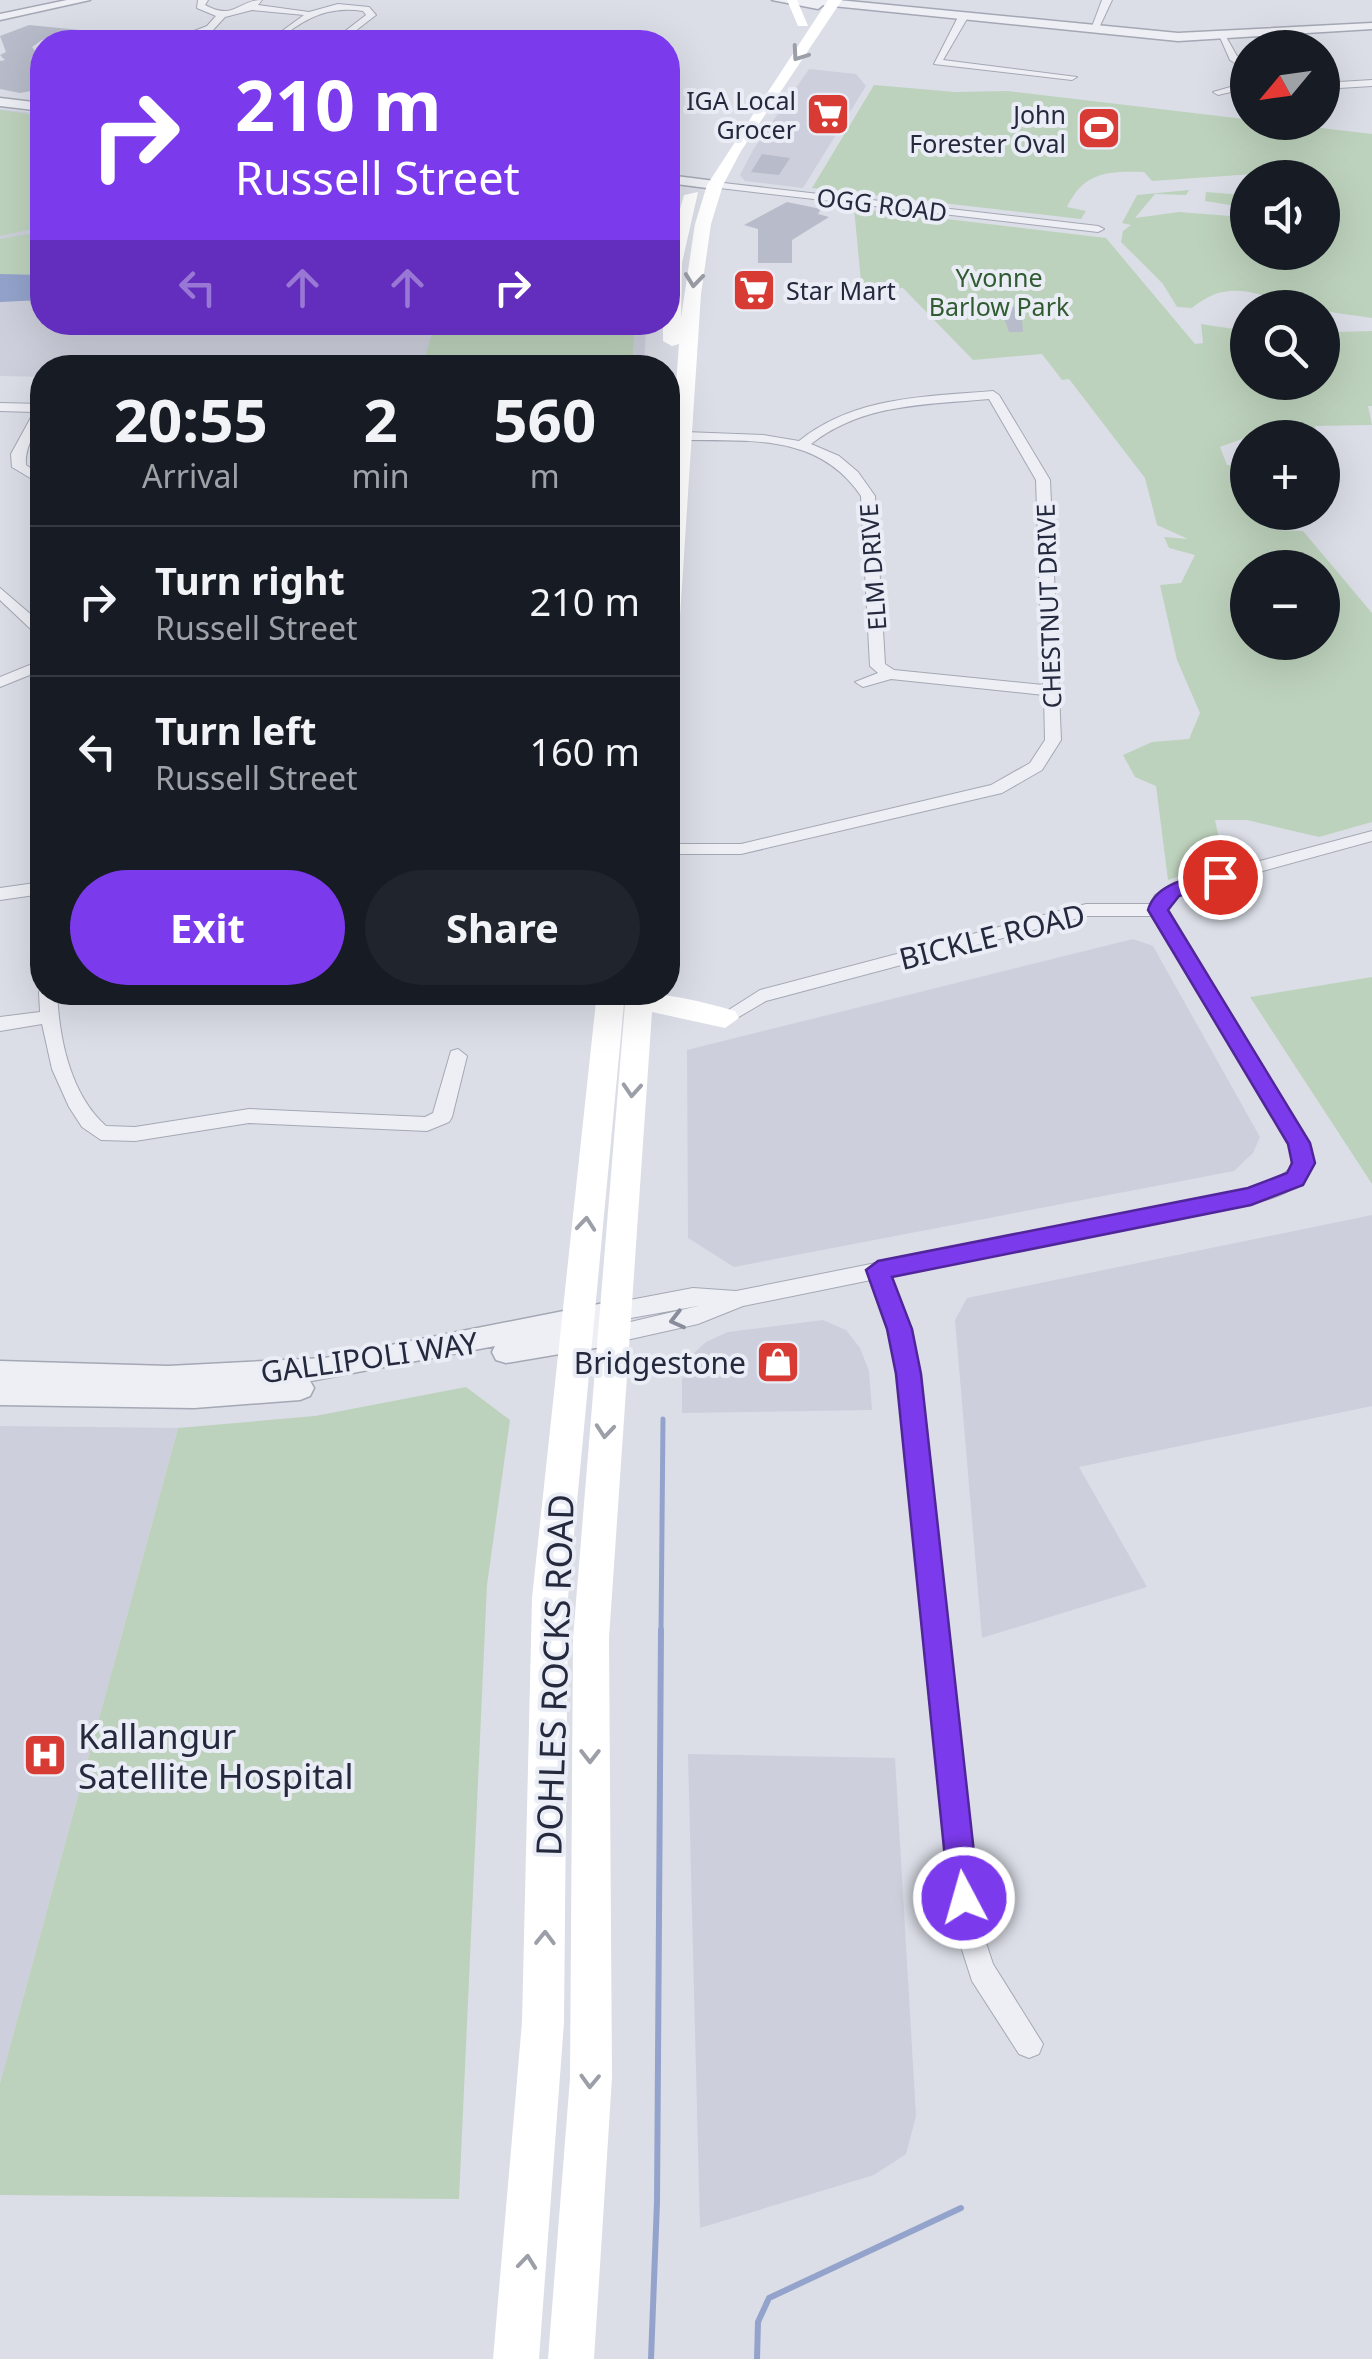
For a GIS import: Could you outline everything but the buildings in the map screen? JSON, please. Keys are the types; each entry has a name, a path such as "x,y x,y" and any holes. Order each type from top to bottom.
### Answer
{"main road":[{"path":"815,3 856,5"},
{"path":"680,488 696,256 706,184 815,3"},
{"path":"680,245 706,184 815,3"},
{"name":"DOHLES ROCKS ROAD","path":"571,2359 592,2043 594,1327 609,1005"},
{"name":"DOHLES ROCKS ROAD","path":"516,2359 542,2039 550,1598 594,1327 638,1005"},
{"path":"662,1005 725,1018"}],"street":[{"path":"0,17 84,0"},
{"path":"204,0 200,6 204,11 222,14 254,4 305,12"},
{"path":"1093,30 1107,0"},
{"path":"285,30 323,3 366,9 380,5"},
{"path":"856,5 1093,30 1222,38 1372,26"},
{"path":"354,30 371,16 366,9"},
{"path":"204,30 222,14"},
{"path":"963,17 937,62 1072,76"},
{"path":"1222,38 1230,53"},
{"path":"1340,85 1371,84"},
{"path":"1218,92 1230,89"},
{"path":"0,102 30,104"},
{"name":"OGG ROAD","path":"680,181 1098,229"},
{"name":"CHESTNUT DRIVE","path":"680,849 741,850 996,788 1036,766 1053,740 1043,480 993,395 846,413 820,428 803,444"},
{"path":"0,407 30,408"},
{"path":"30,431 18,454 19,468 30,474"},
{"name":"ELM DRIVE","path":"685,436 803,444 856,472 868,496 878,666 890,674 1053,691"},
{"path":"0,592 30,621"},
{"path":"0,682 30,670"},
{"path":"863,682 890,674"},
{"path":"594,1327 698,1315 740,1298 1251,1196 1284,1186 1299,1174 1304,1157 1299,1143 1158,910 1161,899 1180,888 1372,836"},
{"path":"0,894 30,890"},
{"name":"BICKLE ROAD","path":"725,1018 753,998 1079,912 1158,910"},
{"path":"47,1005 47,1017 79,1112 101,1133 134,1134 249,1116 278,1121 427,1124 442,1117 458,1056"},
{"path":"0,1024 47,1017"},
{"path":"878,1270 900,1329 908,1374 969,1931 982,1971 1029,2044"},
{"name":"GALLIPOLI WAY","path":"0,1372 168,1377 325,1370 594,1327"},
{"name":"GALLIPOLI WAY","path":"0,1393 162,1397 266,1392 594,1327"}],"shaded area":[{"path":"809,69 856,74 866,86 803,188 745,181 740,175 753,150"},
{"path":"0,109 30,113 30,335 645,335 645,355 30,355 30,377 0,376"},
{"path":"1133,939 1153,946 1260,1137 1253,1153 1234,1171 734,1267 688,1238 687,1050"},
{"path":"1372,1215 1372,1406 1079,1467 1147,1587 982,1638 955,1320 967,1298"},
{"name":"Bridgestone","path":"823,1320 846,1330 860,1348 869,1371 872,1410 682,1413 682,1380 694,1353 706,1342 728,1332"},
{"name":"Kallangur Satellite Hospital","path":"0,1426 178,1428 0,2083"},
{"path":"688,1754 895,1758 916,2116 906,2154 874,2175 700,2228"}],"green space":[{"path":"874,85 955,92 1007,91 1230,117 1230,140 1340,140 1340,130 1372,134 1372,318 1340,313 1340,290 1230,290 1192,308 1177,307 1163,284 1121,242 1123,231 1131,225 1122,223 1137,195 1189,190 1186,195 1155,194 1135,218 1179,212 1230,216 1230,270 1340,270 1340,160 1230,160 1230,176 1152,181 1144,172 1108,173 1089,180 1074,195 1067,207 1086,211 1081,219 812,188"},
{"path":"0,110 30,114 30,230 0,236"},
{"path":"1206,192 1230,194 1230,205 1205,201"},
{"name":"Yvonne Barlow Park","path":"854,208 1106,238 1195,344 1203,343 1201,324 1230,328 1230,400 1340,400 1340,332 1372,331 1372,406 1368,406 1372,425 1340,426 1340,420 1230,420 1230,443 1220,447 1230,465 1230,530 1303,531 1319,550 1230,550 1230,660 1340,660 1340,575 1372,613 1372,822 1319,837 1247,820 1215,820 1224,861 1168,880 1156,786 1135,777 1123,755 1152,742 1189,739 1200,713 1177,660 1160,585 1181,583 1195,555 1169,548 1164,537 1188,539 1157,525 1145,478 1069,379 1062,380 1042,354 973,360 903,288 862,292"},
{"path":"30,234 30,275 0,274 0,239"},
{"path":"431,335 634,335 633,355 426,355"},
{"path":"1372,977 1372,1184 1250,997"},
{"path":"466,1387 510,1420 487,1585 459,2199 0,2195 0,2083 178,1428 315,1416"}],"water":[{"path":"0,274 30,275 30,301 0,302"}],"waterway":[{"path":"661,1633 663,1419"},
{"path":"651,2359 657,2202 661,1630"},
{"path":"757,2359 758,2322 769,2298 961,2208"}],"place":[{"name":"IGA Local Grocer","path":"828,114"},
{"name":"John Forester Oval","path":"1099,128"},
{"name":"Star Mart","path":"754,290"},
{"name":"Bridgestone","path":"778,1362"},
{"name":"Kallangur Satellite Hospital","path":"45,1755"}],"route":[{"path":"964,1898 908,1374 900,1329 878,1270 1251,1196 1279,1189 1295,1179 1304,1163 1299,1143 1158,910 1161,899 1172,892 1220,877"}]}
